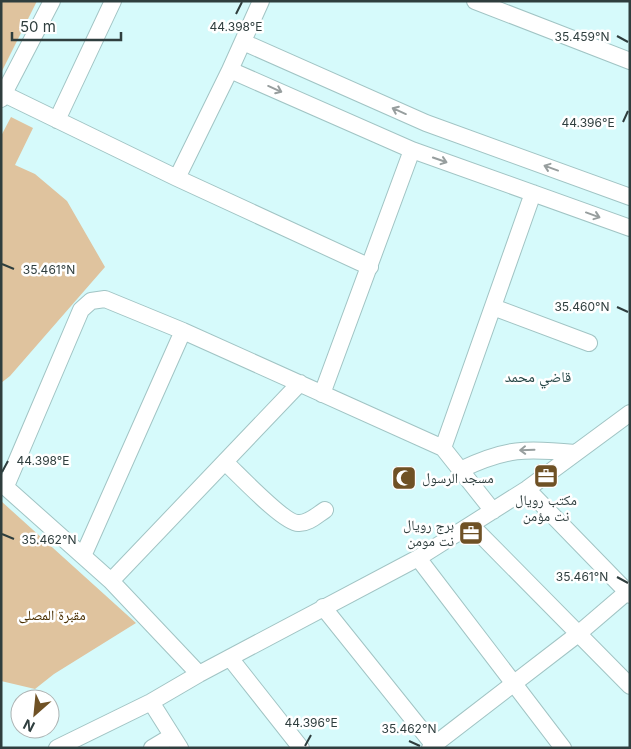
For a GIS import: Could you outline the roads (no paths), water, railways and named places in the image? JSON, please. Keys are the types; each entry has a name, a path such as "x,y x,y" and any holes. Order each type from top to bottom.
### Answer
{"street":[{"path":"52,1 3,97 57,120 370,267"},
{"path":"57,120 113,1"},
{"path":"177,178 262,1"},
{"path":"475,1 630,61"},
{"path":"243,42 426,123 630,197"},
{"path":"230,70 412,150 630,228"},
{"path":"322,394 412,150"},
{"path":"443,448 533,192"},
{"path":"199,674 111,581 3,485 81,310 91,301 105,299 183,331 443,448 493,511"},
{"path":"492,306 589,343"},
{"path":"83,556 183,331"},
{"path":"111,581 300,384"},
{"path":"57,748 151,702 199,674 418,558 527,489 630,413"},
{"path":"460,470 483,459 515,451 529,449 575,453"},
{"path":"225,462 282,516 293,523 306,522 325,510"},
{"path":"323,608 433,747 578,634 627,589 527,489"},
{"path":"471,525 630,686"},
{"path":"418,558 562,748"},
{"path":"230,658 301,748"},
{"path":"151,702 176,742 152,748"}],"place":[{"name":"مكتب رويال نت مؤمن","path":"546,476"},
{"name":"مسجد الرسول","path":"404,478"},
{"name":"برج رويال نت مومن","path":"471,533"}],"district":[{"name":"قاضي محمد","path":"538,377"}],"park label":[{"name":"مقبرة المصلى","path":"52,615"}]}
